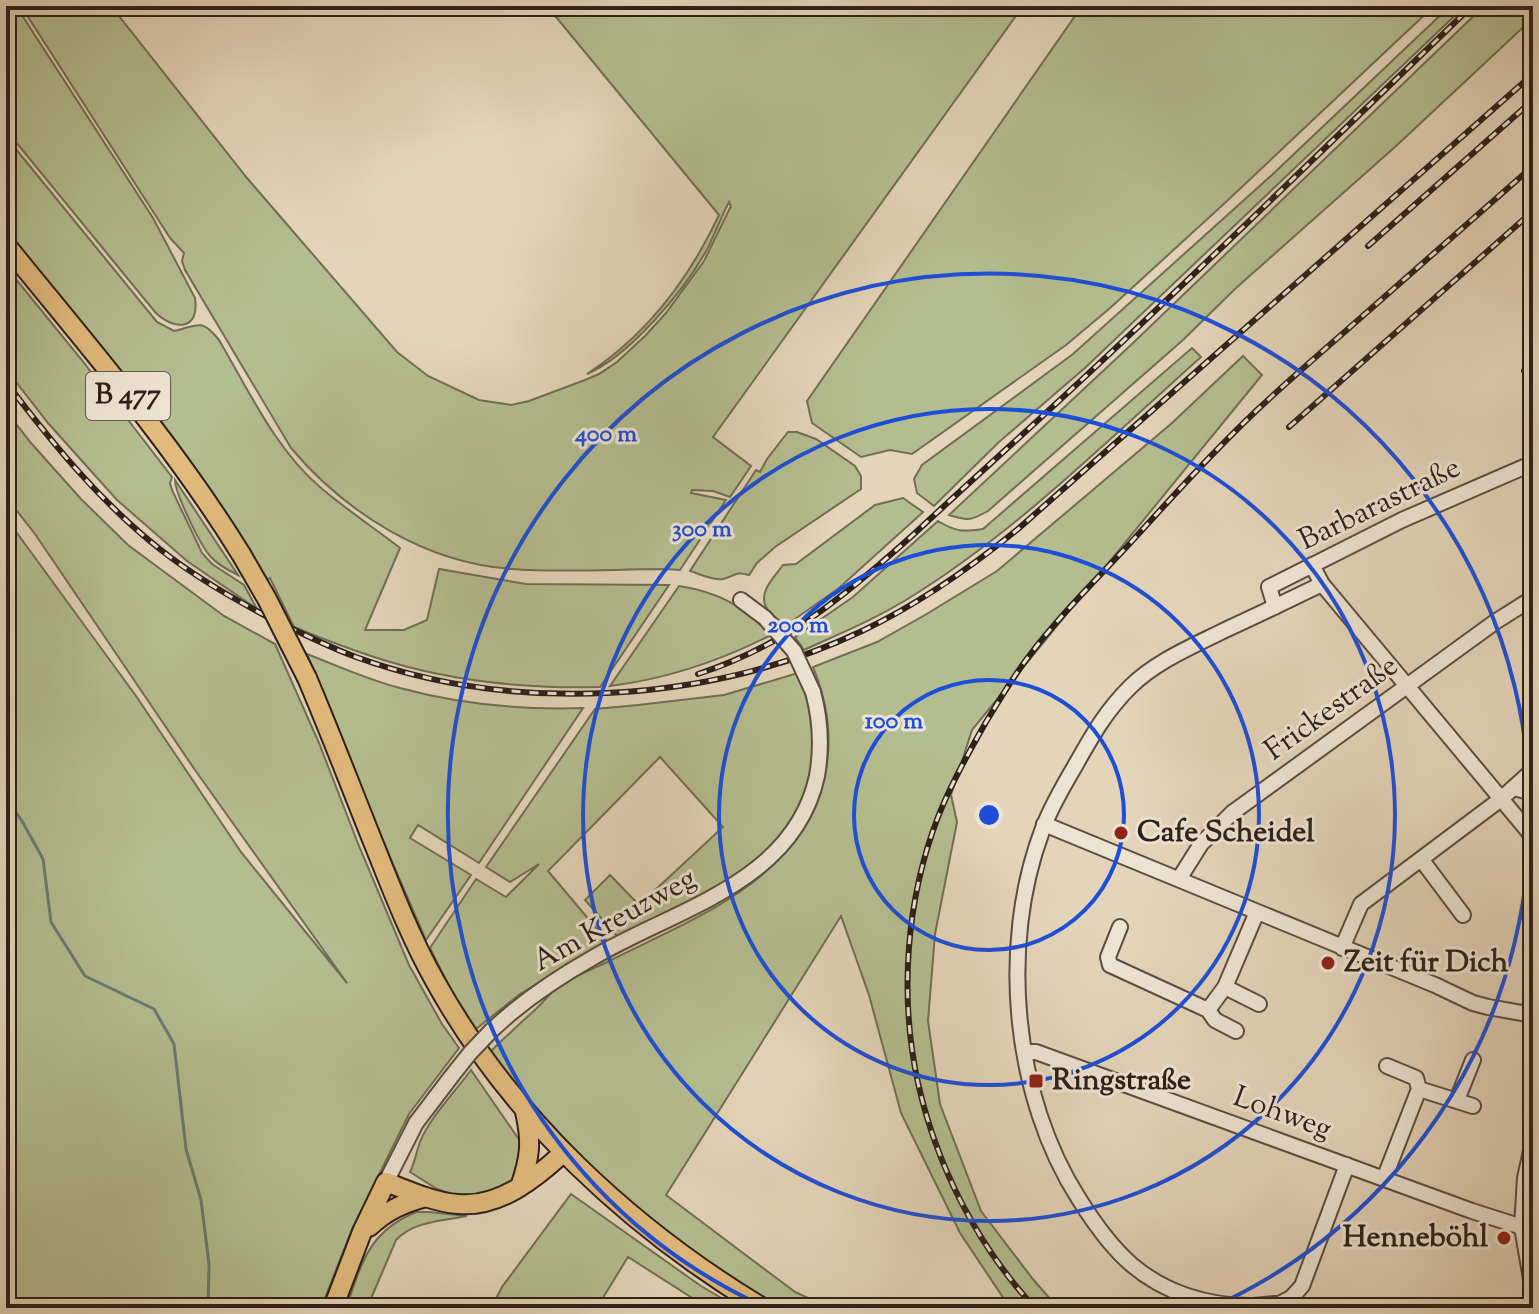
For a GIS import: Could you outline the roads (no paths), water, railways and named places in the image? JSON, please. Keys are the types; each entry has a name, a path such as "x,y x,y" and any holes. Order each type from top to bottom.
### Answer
{"main road":[{"name":"B 477","path":"6,245 176,457 241,554 307,678 384,870 433,979 482,1055 563,1153 606,1192 635,1218 727,1286 763,1308"},
{"path":"520,1187 531,1150 523,1107"},
{"path":"333,1308 362,1232 386,1182 426,1197 460,1205 487,1201 520,1187 563,1153"},
{"path":"362,1232 383,1214 405,1202 426,1197"}],"street":[{"name":"Barbarastraße","path":"1275,607 1269,587 1433,505 1533,463"},
{"path":"1312,565 1322,584 1533,837"},
{"name":"Barbarastraße","path":"1044,824 1105,715 1133,684 1185,650 1322,584"},
{"name":"Frickestraße","path":"1179,879 1201,844 1232,813 1495,622 1533,598"},
{"name":"Am Kreuzweg","path":"386,1182 416,1123 491,1031 529,999 594,956 714,896 754,871 789,836 802,816 812,796 820,754 819,716 813,692 794,651 765,618 741,600"},
{"path":"1342,948 1361,904 1501,799 1533,770"},
{"path":"1514,788 1533,793"},
{"path":"1297,1308 1291,1304 1232,1306 1203,1301 1150,1278 1123,1257 1093,1221 1055,1156 1035,1103 1024,1052 1018,996 1022,916 1044,824 1473,1003 1533,1015"},
{"path":"1421,859 1463,915"},
{"path":"1208,1010 1225,987 1257,912"},
{"path":"1120,927 1108,957 1110,965 1208,1010 1215,1020 1236,1031"},
{"path":"1225,987 1259,1004"},
{"name":"Lohweg","path":"1024,1052 1036,1052 1522,1227"},
{"path":"1457,1100 1473,1060"},
{"path":"1384,1179 1419,1089 1416,1078 1387,1066"},
{"path":"1419,1089 1473,1106"},
{"path":"1533,1142 1525,1178 1522,1227 1533,1291"},
{"path":"1279,1304 1291,1298 1302,1286 1347,1165"},
{"path":"1302,1286 1304,1308"}],"waterway":[{"path":"6,799 43,859 51,922 85,976 154,1009 174,1044 186,1149 201,1200 209,1264 208,1308"}],"railway":[{"path":"698,674 788,633 889,556 1128,336 1472,6"},
{"path":"6,382 78,471 161,550 240,602 345,653 417,675 481,688 546,693 612,693 677,686 741,674 803,655 862,631 924,597 981,558 1018,529 1533,74"},
{"path":"1368,246 1533,100"},
{"path":"1035,1308 995,1258 962,1203 936,1145 918,1083 909,1016 909,948 919,881 943,805 986,722 1023,664 1193,474 1256,411 1533,166"},
{"path":"1289,427 1533,211"},
{"path":"1524,371 1533,370"}],"place":[{"name":"Cafe Scheidel","path":"1121,833"},
{"name":"Zeit für Dich","path":"1328,963"},
{"name":"Ringstraße","path":"1036,1081"},
{"name":"Henneböhl","path":"1504,1238"}]}
